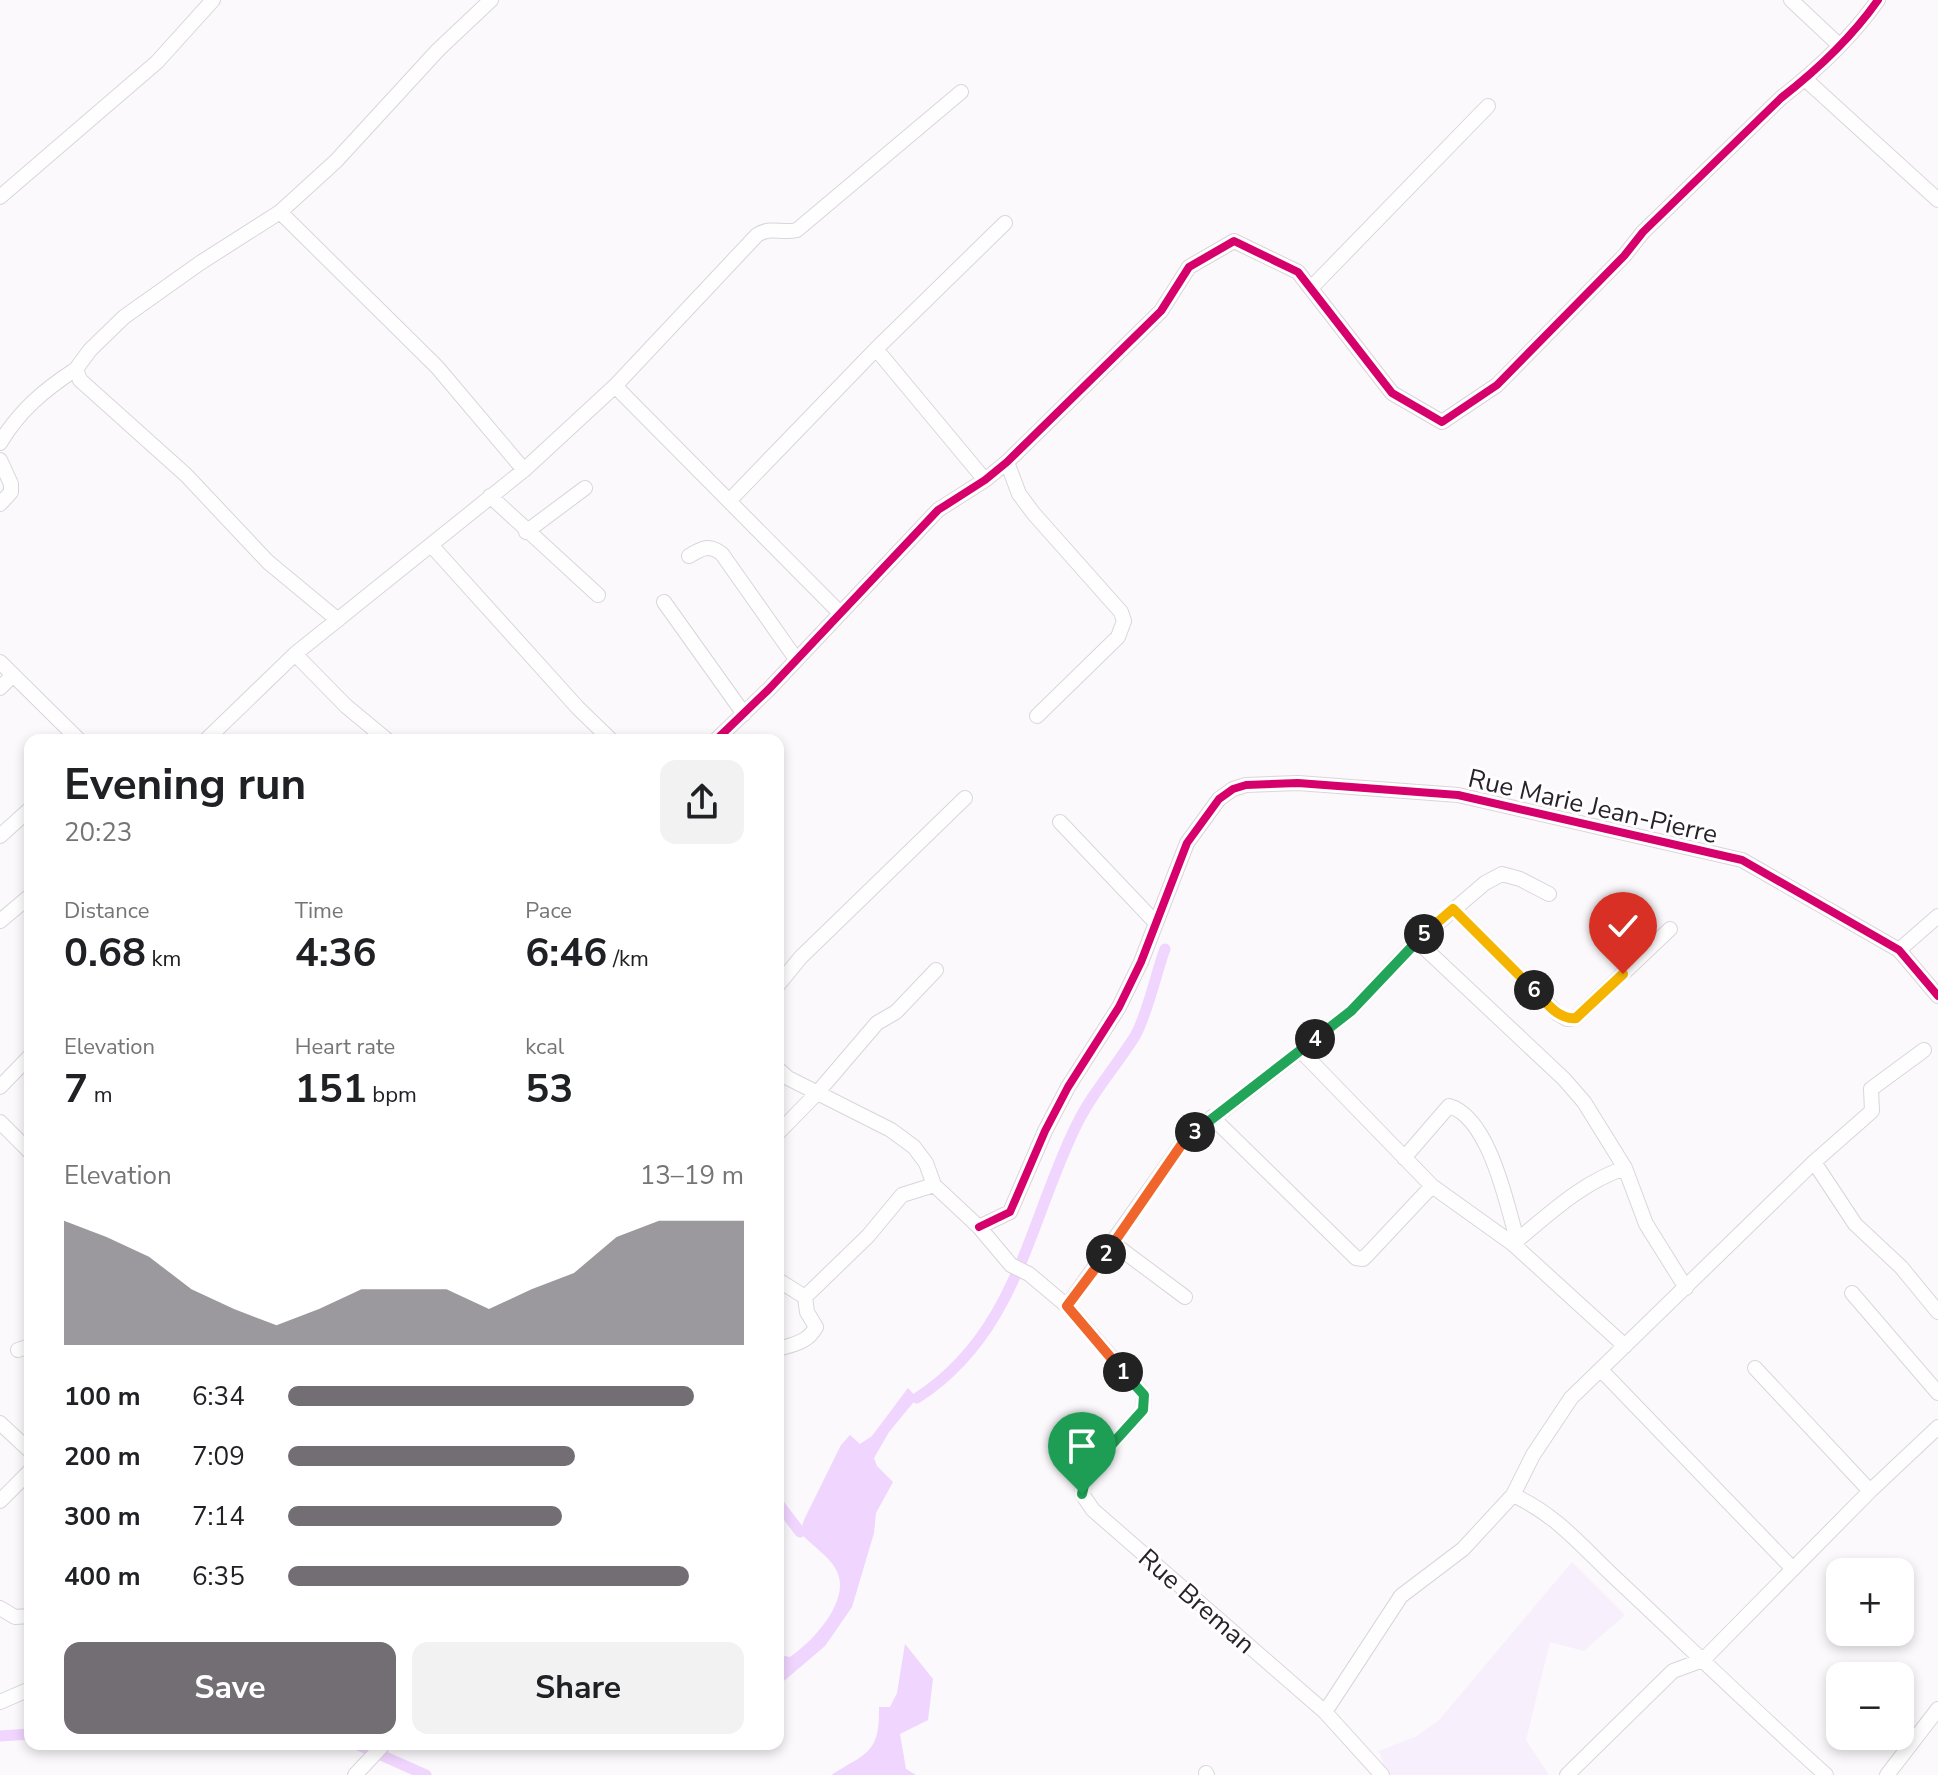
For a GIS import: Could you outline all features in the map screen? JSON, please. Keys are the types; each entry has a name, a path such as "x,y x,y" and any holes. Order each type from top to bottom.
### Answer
{"street":[{"path":"0,197 157,62 213,0"},
{"path":"1791,0 1839,45"},
{"path":"722,734 938,510 1007,462 1161,311 1189,267 1234,241 1298,272 1392,393 1442,422 1497,385 1624,256 1643,232 1839,45 1878,0"},
{"path":"0,443 41,392 76,369 90,350 124,317 280,212 336,161 483,3"},
{"path":"1805,79 1938,200"},
{"path":"212,734 295,654 524,470 615,386 757,235 771,229 787,233 797,230 961,92"},
{"path":"1311,288 1488,106"},
{"path":"280,212 437,367 524,470"},
{"path":"729,501 876,349 1005,223"},
{"path":"876,349 985,480"},
{"path":"76,369 80,380 186,475 268,562 338,620"},
{"path":"615,386 840,613"},
{"path":"0,460 11,484 11,492 0,504"},
{"path":"1007,462 1019,494 1121,612 1124,621 1118,637 1037,716"},
{"path":"526,532 585,488"},
{"path":"490,496 598,595"},
{"path":"431,545 605,734"},
{"path":"689,556 702,548 713,547 722,554 796,659"},
{"path":"664,602 744,714"},
{"path":"295,654 346,706 380,734"},
{"path":"0,662 73,734"},
{"path":"0,688 13,675"},
{"name":"Rue Marie Jean-Pierre","path":"979,1227 1010,1212 1062,1098 1119,1007 1141,962 1187,843 1219,799 1233,789 1246,785 1298,783 1458,795 1742,860 1899,950 1938,996"},
{"path":"784,978 801,957 965,798"},
{"path":"0,836 24,814"},
{"path":"1060,822 1155,922"},
{"path":"1067,1306 1114,1244 1184,1141 1351,1011 1417,941 1453,909 1485,883 1502,874 1520,879 1549,894"},
{"path":"0,921 24,901"},
{"path":"1453,909 1558,1014 1567,1019 1576,1018 1670,929"},
{"path":"1899,950 1938,916"},
{"path":"1417,941 1564,1079 1584,1102 1625,1168 1646,1224 1686,1288"},
{"path":"784,1127 877,1023 896,1012 936,970"},
{"path":"1300,1050 1432,1186 1515,1242 1625,1346"},
{"path":"1325,1712 1401,1596 1463,1549 1513,1495 1533,1455 1571,1398 1814,1162 1872,1111 1871,1089 1924,1050"},
{"path":"0,1087 24,1062"},
{"name":"Rue Breman","path":"784,1074 891,1130 914,1147 926,1163 934,1185 979,1227 1011,1265 1029,1274 1067,1306 1144,1395 1143,1410 1087,1472 1082,1494 1093,1510 1325,1712 1382,1775"},
{"path":"1404,1158 1449,1106 1454,1107 1474,1127 1492,1155 1515,1242"},
{"path":"1212,1117 1356,1258 1363,1259 1432,1186"},
{"path":"0,1122 24,1146"},
{"path":"1814,1162 1855,1224 1901,1267 1938,1312"},
{"path":"1515,1242 1575,1193 1606,1174 1625,1168"},
{"path":"805,1297 868,1236 902,1195 934,1185"},
{"path":"1114,1244 1185,1297"},
{"path":"784,1284 805,1297"},
{"path":"1852,1293 1938,1393"},
{"path":"784,1347 803,1342 816,1327 807,1312 805,1297"},
{"path":"1755,1368 1870,1491"},
{"path":"1601,1370 1793,1569"},
{"path":"0,1423 24,1445"},
{"path":"1567,1775 1673,1671 1703,1660 1870,1491 1938,1427"},
{"path":"0,1501 24,1477"},
{"path":"1513,1495 1540,1507 1558,1521 1823,1774"},
{"path":"0,1608 15,1617 24,1616"},
{"path":"0,1702 24,1692"},
{"path":"1887,1775 1938,1709"},
{"path":"355,1775 378,1750"}],"shaded area":[{"path":"908,1388 917,1398 889,1432 874,1458 877,1466 893,1482 876,1513 874,1533 852,1607 825,1646 784,1681 784,1656 790,1657 818,1632 833,1609 840,1585 835,1568 800,1532 804,1520 841,1445 850,1435 860,1444 872,1436"},
{"path":"1572,1562 1625,1615 1584,1651 1550,1642 1526,1740 1549,1775 1387,1775 1379,1751 1415,1737 1439,1720"},
{"path":"905,1644 933,1679 928,1720 900,1734 906,1769 916,1775 831,1775 862,1756 873,1743 879,1723 879,1707 890,1707 897,1693"}],"waterway":[{"path":"917,1398 950,1372 977,1342 998,1310 1016,1275 1075,1128 1139,1028 1165,949"},
{"path":"784,1511 800,1532"},
{"path":"0,1736 24,1734"},
{"path":"370,1750 426,1775"}],"cycle path":[{"path":"722,734 769,689 938,510 1007,462 1161,311 1189,267 1234,241 1298,272 1392,393 1442,422 1497,385 1624,256 1643,232 1833,52 1878,0"},
{"path":"979,1227 1010,1212 1068,1087 1119,1007 1141,962 1187,843 1219,799 1233,789 1246,785 1298,783 1458,795 1742,860 1899,950 1938,996"}],"route":[{"path":"1082,1494 1087,1472 1143,1410 1144,1395 1067,1306 1114,1244 1184,1141 1351,1011 1402,955 1453,909 1558,1014 1567,1019 1576,1018 1623,974"}]}
